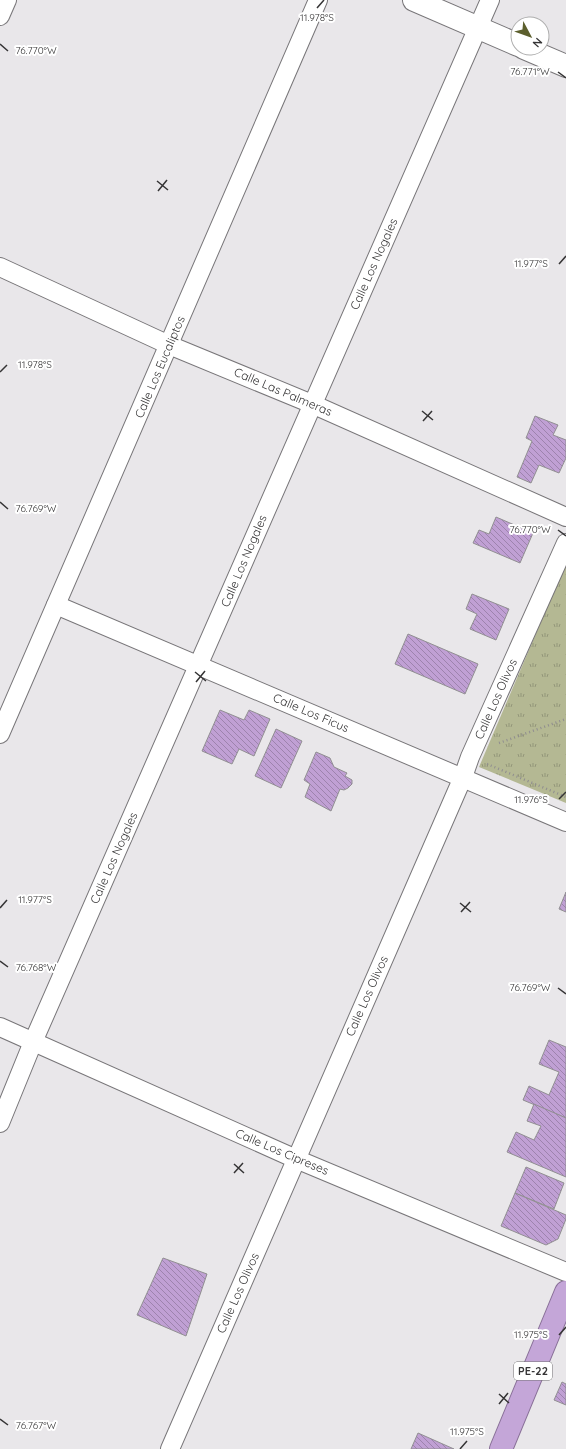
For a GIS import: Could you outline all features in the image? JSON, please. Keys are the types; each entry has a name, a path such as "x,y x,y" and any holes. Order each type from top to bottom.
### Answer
{"highway":[{"name":"PE-22","path":"501,1449 566,1292"}],"street":[{"path":"0,16 7,0"},
{"name":"Calle Los Eucaliptos","path":"0,734 318,0"},
{"path":"414,0 510,42"},
{"name":"Calle Los Nogales","path":"0,1123 33,1042 490,0"},
{"path":"543,56 566,66"},
{"name":"Calle Las Palmeras","path":"0,267 169,345 312,404 566,517"},
{"name":"Calle Los Olivos","path":"170,1449 463,777 470,757 566,543"},
{"name":"Calle Los Ficus","path":"56,605 566,822"},
{"name":"Calle Los Cipreses","path":"0,1027 296,1159 566,1272"}],"path":[{"path":"498,737 495,744 566,719"},
{"path":"490,757 487,764 566,797"}],"green space":[{"path":"566,563 566,803 479,767"}],"building":[{"path":"535,416 558,425 553,435 566,440 566,458 559,473 539,465 531,483 517,477 532,441 526,438"},
{"path":"496,517 533,533 520,563 473,543 479,530 489,534"},
{"path":"472,594 509,609 496,640 470,629 477,614 466,609"},
{"path":"408,634 478,664 465,694 395,664"},
{"path":"220,710 244,720 249,710 270,719 254,756 239,749 232,764 202,751"},
{"path":"276,729 302,741 281,788 255,776"},
{"path":"316,752 330,758 334,767 347,773 345,776 352,780 352,784 348,788 344,790 340,789 331,811 305,797 310,784 304,780"},
{"path":"566,892 566,912 559,909"},
{"path":"549,1040 566,1047 566,1118 523,1100 529,1086 549,1095 559,1072 539,1064"},
{"path":"534,1104 566,1118 566,1177 507,1152 516,1132 534,1140 541,1126 527,1121"},
{"path":"526,1167 564,1183 554,1209 515,1193"},
{"path":"515,1193 566,1215 566,1219 558,1239 546,1245 501,1226"},
{"path":"163,1258 207,1274 186,1336 137,1315"},
{"path":"562,1382 566,1384 566,1405 554,1400"},
{"path":"418,1433 454,1449 411,1449"}]}
